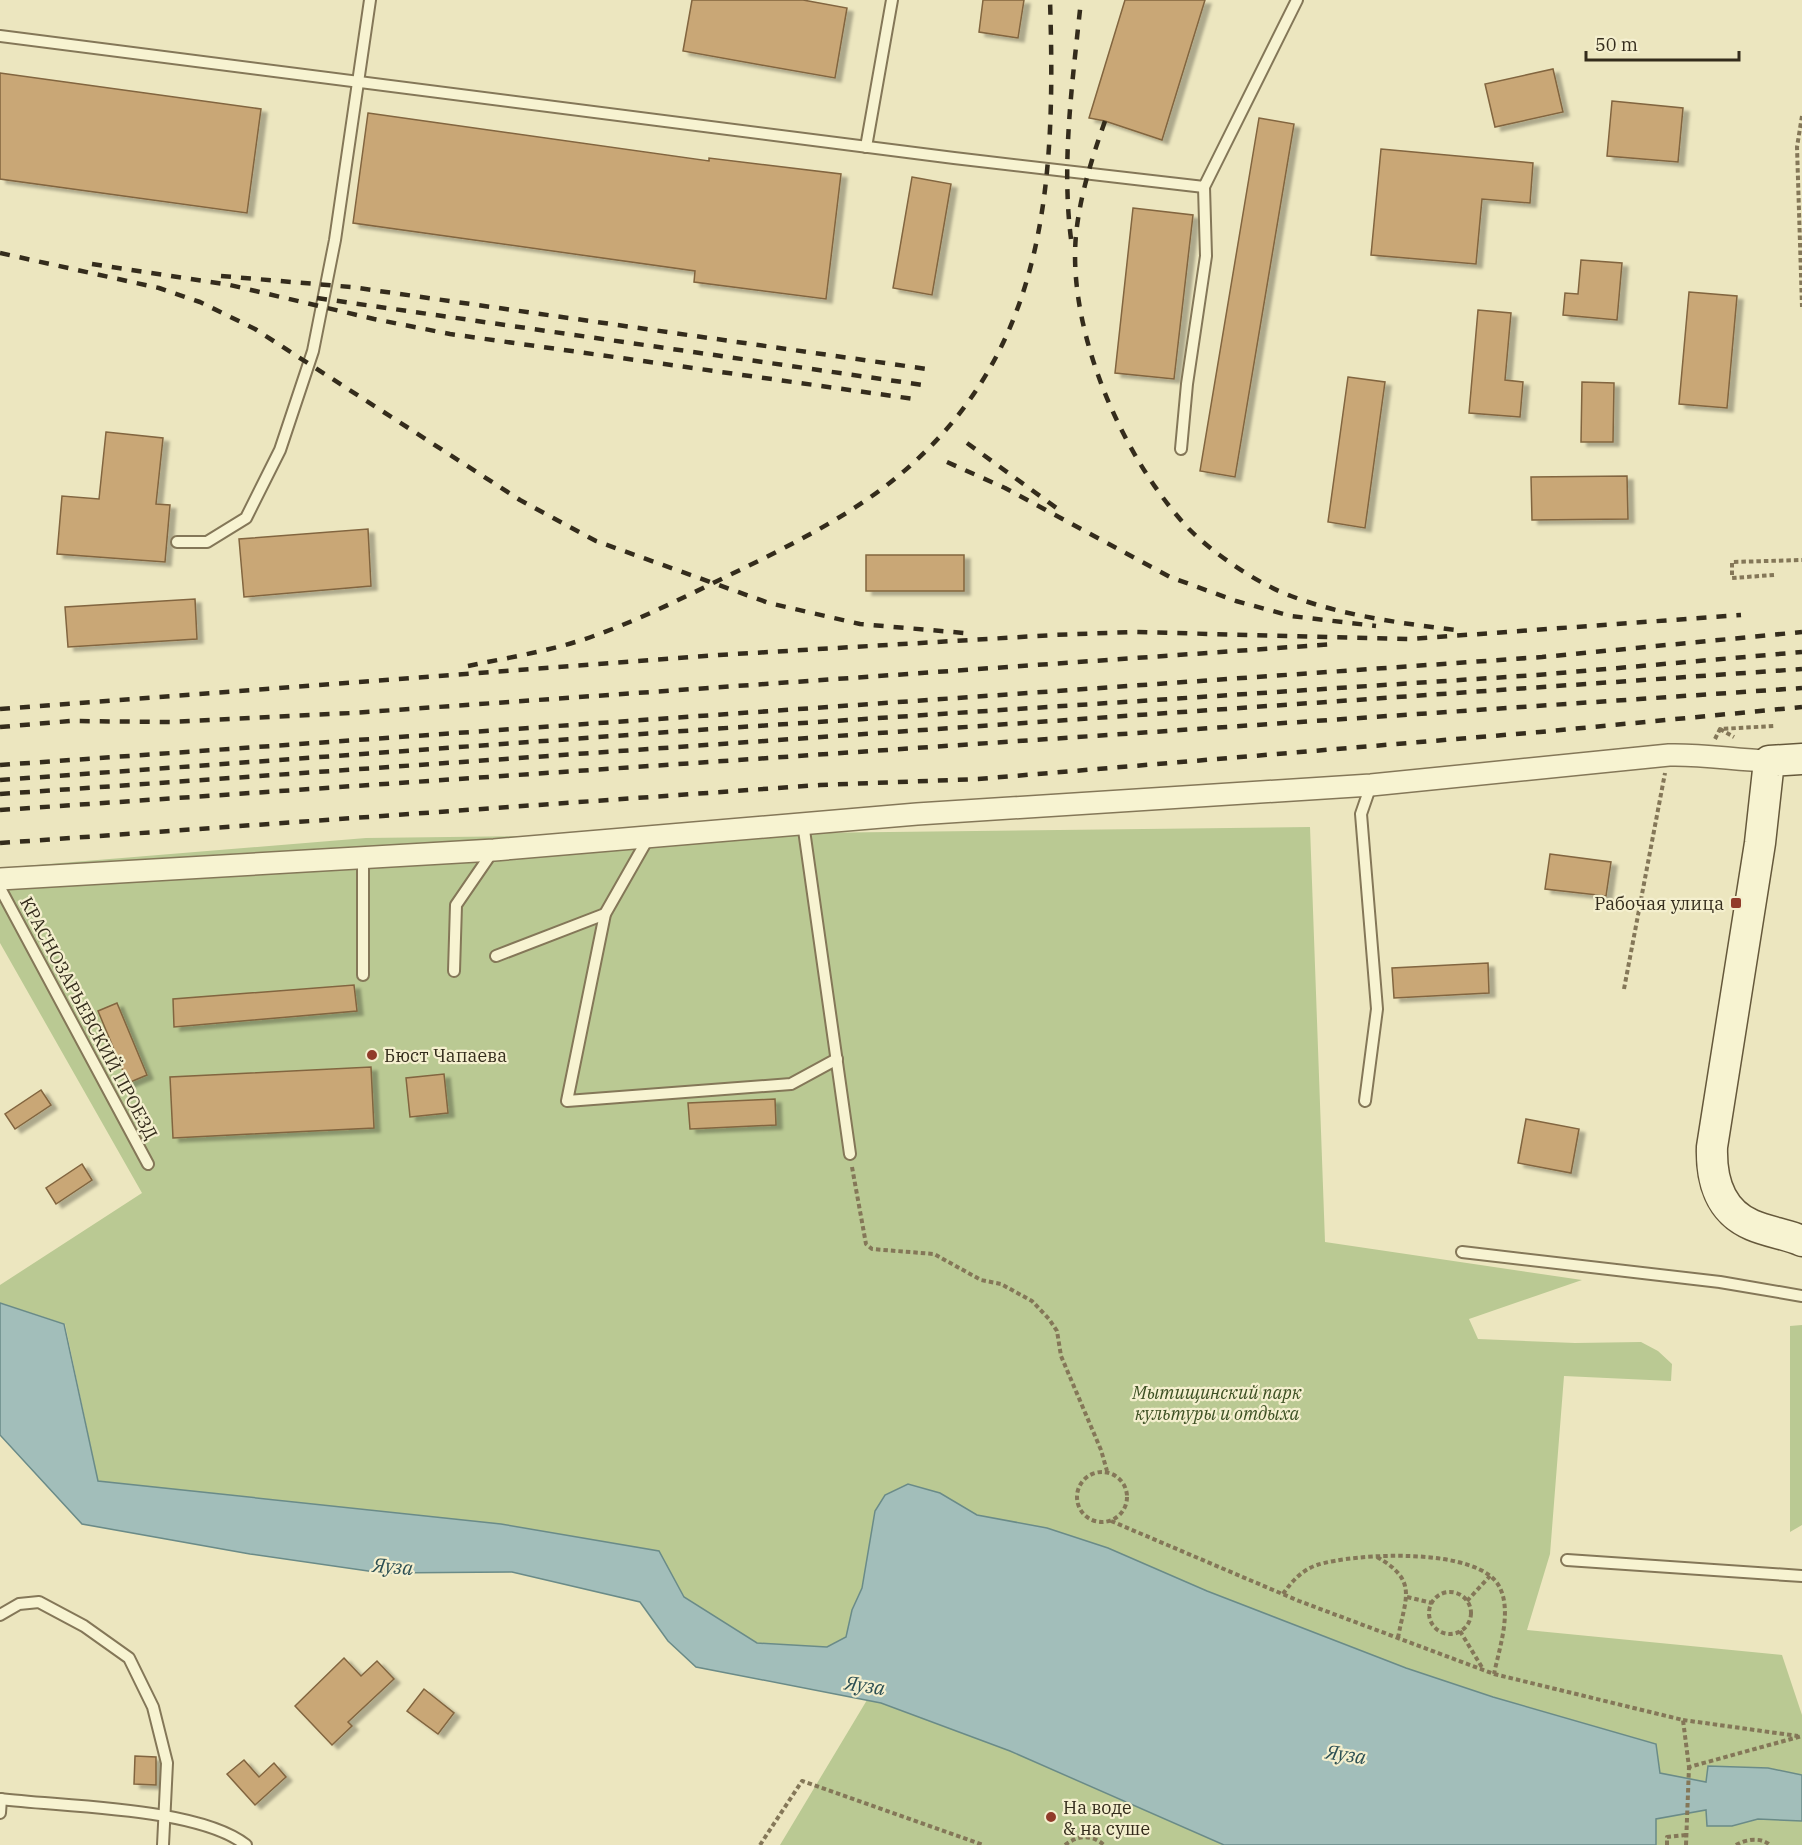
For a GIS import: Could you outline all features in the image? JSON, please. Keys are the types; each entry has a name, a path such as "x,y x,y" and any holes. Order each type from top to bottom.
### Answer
{"main road":[{"path":"1802,759 1769,761 1760,843 1719,1101 1712,1168 1720,1196 1728,1208 1750,1224 1802,1241"},
{"path":"1764,1229 1802,1220"}],"street":[{"path":"0,879 363,859 803,823 1371,785 1669,755 1707,754 1723,759 1769,761"}],"lane":[{"path":"177,542 207,542 246,518 280,450 313,351 360,81 370,0"},
{"path":"866,147 892,0"},
{"path":"1181,449 1187,384 1206,256 1204,187 1297,0"},
{"path":"0,36 866,147 1204,187"},
{"path":"1365,1101 1377,1009 1361,814 1371,785"},
{"path":"803,823 850,1154"},
{"path":"650,835 605,914 567,1101 791,1084 837,1059"},
{"path":"454,971 456,905 494,850"},
{"path":"363,859 363,975"},
{"name":"КРАСНОЗАРЬЕВСКИЙ ПРОЕЗД","path":"0,888 148,1164"},
{"path":"496,956 605,914"},
{"path":"1462,1252 1720,1282 1802,1296"},
{"path":"1567,1560 1802,1576"},
{"path":"0,1616 19,1604 39,1602 84,1626 129,1658 153,1707 167,1763 163,1845"},
{"path":"0,1813 1,1799 164,1815 223,1830 246,1845"}],"path":[{"path":"1802,116 1797,147 1802,307"},
{"path":"1774,575 1732,578 1732,562 1802,560"},
{"path":"1733,728 1774,726"},
{"path":"1624,989 1669,755"},
{"path":"850,1154 865,1238 872,1249 934,1254 981,1280 1001,1284 1032,1301 1049,1319 1057,1331 1061,1356 1101,1450 1107,1471"},
{"path":"1111,1521 1124,1510 1128,1494 1121,1479 1107,1471 1090,1474 1079,1486 1078,1503 1087,1517 1094,1521 1111,1521 1283,1594 1494,1674 1683,1720 1802,1736"},
{"path":"1283,1594 1300,1574 1316,1566 1339,1560 1376,1557 1447,1560 1475,1566 1490,1576 1500,1588 1504,1618 1494,1674"},
{"path":"1376,1557 1396,1568 1405,1583 1407,1597 1398,1638"},
{"path":"1467,1601 1490,1576"},
{"path":"1449,1592 1456,1593 1467,1601 1470,1607 1469,1621 1460,1631 1447,1634 1436,1628 1429,1616 1432,1603 1436,1597 1449,1592"},
{"path":"1407,1597 1432,1603"},
{"path":"1460,1631 1484,1670"},
{"path":"1683,1720 1689,1767 1686,1845"},
{"path":"1689,1767 1802,1736"},
{"path":"760,1845 802,1781 983,1845"},
{"path":"1667,1845 1667,1836 1686,1835"},
{"path":"1065,1845 1071,1840 1088,1837 1104,1845"},
{"path":"1736,1845 1744,1840 1765,1840 1770,1845"}],"green space":[{"name":"Мытищинский парк культуры и отдыха","path":"1310,827 1325,1242 1582,1280 1469,1319 1478,1339 1575,1343 1641,1342 1658,1351 1672,1364 1671,1381 1564,1376 1550,1554 1527,1630 1782,1655 1802,1715 1802,1775 1768,1768 1708,1767 1707,1782 1660,1773 1656,1744 1493,1697 1406,1668 1207,1591 1108,1548 1047,1528 977,1515 940,1493 862,1588 852,1610 846,1637 827,1647 757,1643 684,1597 659,1551 501,1524 98,1481 65,1324 0,1303 0,1285 142,1193 0,943 0,868 366,838"},
{"path":"1802,1325 1802,1525 1790,1532 1790,1326"},
{"path":"867,1700 881,1703 1010,1751 1224,1845 780,1845"},
{"path":"1707,1810 1707,1826 1732,1826 1758,1819 1802,1821 1802,1845 1656,1845 1656,1819"}],"water":[{"name":"Яуза","path":"0,1303 64,1324 98,1481 501,1524 659,1551 684,1597 757,1643 827,1647 846,1637 852,1610 862,1588 875,1511 885,1495 908,1484 940,1493 977,1515 1047,1528 1108,1548 1207,1591 1406,1668 1493,1697 1656,1744 1660,1773 1706,1782 1708,1766 1768,1768 1802,1775 1802,1821 1758,1819 1732,1826 1707,1826 1706,1810 1656,1819 1656,1845 1224,1845 1010,1751 881,1703 696,1667 668,1641 640,1602 512,1572 382,1573 250,1554 82,1524 0,1435"}],"building":[{"path":"692,0 803,0 847,8 835,78 683,51"},
{"path":"983,0 1024,0 1018,38 979,32"},
{"path":"1125,0 1205,0 1162,140 1089,118"},
{"path":"1553,69 1563,112 1495,127 1485,84"},
{"path":"0,73 261,109 247,213 0,179"},
{"path":"1612,101 1683,108 1678,162 1607,156"},
{"path":"368,113 709,161 709,158 841,174 826,299 694,282 695,271 353,223"},
{"path":"1259,118 1294,124 1235,477 1200,471"},
{"path":"1381,149 1533,163 1530,203 1482,199 1476,264 1371,255"},
{"path":"912,177 951,184 932,295 893,288"},
{"path":"1133,208 1193,215 1174,379 1115,373"},
{"path":"1581,260 1622,263 1617,320 1563,315 1565,293 1578,294"},
{"path":"1689,292 1737,296 1727,408 1679,404"},
{"path":"1478,310 1511,313 1505,380 1523,382 1520,417 1469,413"},
{"path":"1348,377 1385,382 1365,528 1328,522"},
{"path":"1582,382 1614,383 1613,442 1581,442"},
{"path":"106,432 163,438 156,504 170,505 165,562 57,554 62,496 99,499"},
{"path":"1627,476 1628,519 1532,520 1531,477"},
{"path":"368,529 371,586 244,597 239,539"},
{"path":"866,555 964,555 964,591 866,591"},
{"path":"195,599 197,639 68,647 65,607"},
{"path":"1550,854 1611,862 1606,896 1545,889"},
{"path":"1488,963 1489,993 1394,998 1392,968"},
{"path":"354,985 357,1011 174,1027 173,999"},
{"path":"117,1003 147,1075 128,1083 98,1011"},
{"path":"371,1067 374,1128 173,1138 170,1077"},
{"path":"444,1074 448,1113 410,1117 406,1078"},
{"path":"41,1090 51,1105 15,1129 5,1114"},
{"path":"775,1099 776,1125 690,1129 688,1103"},
{"path":"1526,1119 1579,1129 1571,1173 1518,1163"},
{"path":"82,1164 92,1180 56,1204 46,1188"},
{"path":"344,1658 361,1676 377,1661 394,1679 348,1722 352,1726 332,1745 295,1706"},
{"path":"424,1689 454,1713 438,1734 407,1711"},
{"path":"135,1756 156,1757 156,1785 134,1784"},
{"path":"244,1760 259,1777 274,1763 286,1777 255,1805 227,1774"}],"railway":[{"path":"468,666 534,653 583,640 636,619 762,559 853,509 887,485 940,436 981,383 1010,326 1031,266 1043,203 1050,137 1050,0"},
{"path":"1071,239 1068,209 1068,149 1081,0"},
{"path":"1105,121 1080,206 1076,235 1076,272 1081,312 1090,352 1104,392 1142,467 1189,529 1237,567 1278,591 1352,614 1455,630"},
{"path":"0,253 159,288 200,302 255,329 520,500 596,541 769,603 860,624 964,633"},
{"path":"92,264 230,285 374,319 450,334 914,399"},
{"path":"221,276 351,287 934,370"},
{"path":"317,298 923,385"},
{"path":"967,443 1062,512"},
{"path":"947,462 1005,488 1170,577 1236,601 1291,616 1376,626"},
{"path":"0,709 719,655 1054,635 1133,632 1410,639 1741,615"},
{"path":"0,765 1542,657 1802,632"},
{"path":"0,727 70,721 170,722 352,713 1335,644"},
{"path":"0,780 711,729 1537,675 1802,652"},
{"path":"0,794 1802,669"},
{"path":"0,810 1802,688"},
{"path":"0,843 820,785 978,779 1540,732 1802,707"}],"place":[{"name":"Рабочая улица","path":"1736,903"},
{"name":"Бюст Чапаева","path":"372,1055"},
{"name":"На воде & на суше","path":"1051,1817"}]}
